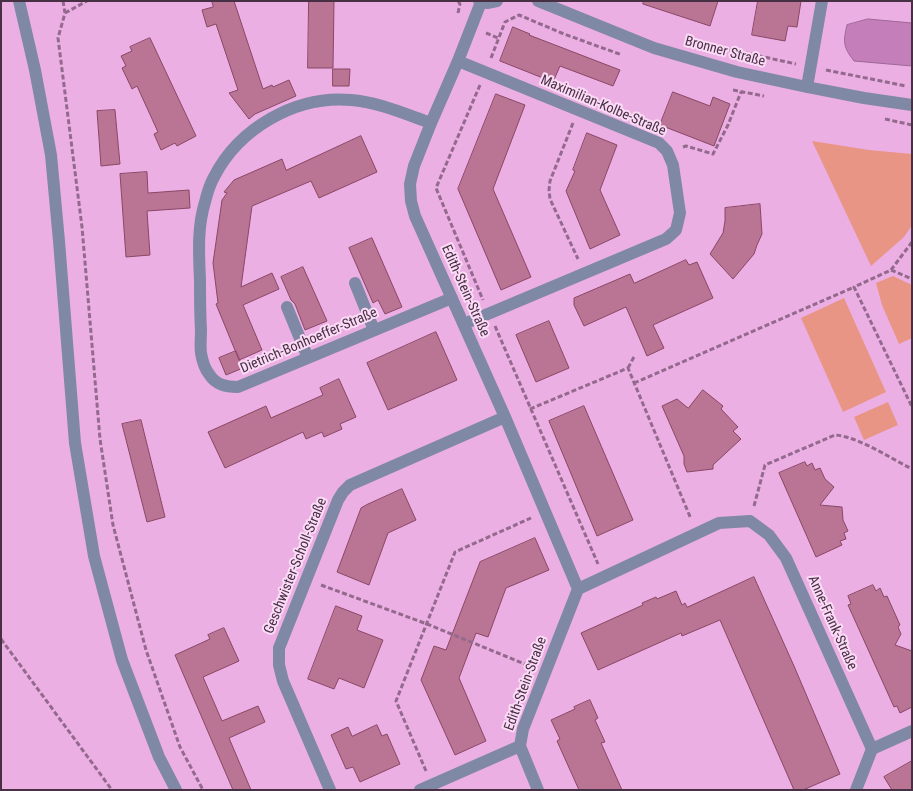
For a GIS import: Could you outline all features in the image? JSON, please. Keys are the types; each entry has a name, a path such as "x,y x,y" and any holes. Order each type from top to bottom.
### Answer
{"street":[{"path":"19,1 35,70 51,155 75,442 94,556 122,660 159,757 176,790"},
{"path":"480,2 497,1"},
{"name":"Bronner Straße","path":"538,1 654,48 737,72 864,98 912,105"},
{"path":"807,87 822,1"},
{"name":"Edith-Stein-Straße","path":"480,2 458,61 414,166 410,184 411,201 415,216 505,417 578,589 523,729 520,746 538,790"},
{"name":"Maximilian-Kolbe-Straße","path":"458,61 659,143 668,151 673,165 680,213 676,230 666,239 464,324"},
{"name":"Dietrich-Bonhoeffer-Straße","path":"431,123 373,104 351,100 327,100 305,103 285,111 250,131 225,159 213,178 204,203 199,230 201,353 208,373 217,383 228,387 238,387 452,298"},
{"path":"355,283 374,330"},
{"path":"287,307 308,358"},
{"name":"Geschwister-Scholl-Straße","path":"330,790 283,682 279,665 279,648 338,500 350,485 505,417"},
{"path":"578,589 719,523 750,521"},
{"name":"Anne-Frank-Straße","path":"750,521 769,536 786,558 872,748"},
{"path":"856,790 872,748 912,731"},
{"path":"426,787 520,746"}],"path":[{"path":"63,1 65,13 58,38 82,227 100,439 113,525 146,650 180,747 202,790"},
{"path":"65,13 87,1"},
{"path":"498,38 505,22 519,14 564,34"},
{"path":"709,45 912,87"},
{"path":"668,151 686,146 713,154 728,125 740,92"},
{"path":"578,110 550,181 549,190 550,199 584,274"},
{"path":"634,383 891,270 912,242"},
{"path":"891,270 912,279"},
{"path":"854,287 912,407"},
{"path":"530,409 628,368 635,355"},
{"path":"628,368 697,533"},
{"path":"750,521 765,465 835,435 846,436 860,442 912,469"},
{"path":"426,787 396,701 455,552 545,512"},
{"path":"307,579 427,624 545,673"},
{"path":"1,639 112,790"}],"shaded area":[{"path":"868,19 912,23 912,66 854,61 845,44 847,25"},
{"path":"812,141 869,150 912,154 912,225 904,237 871,266"},
{"path":"893,276 912,285 912,338 899,344 882,305 876,283"},
{"path":"844,298 886,392 843,412 801,318"},
{"path":"888,402 898,425 864,440 854,417"}],"building":[{"path":"212,1 234,1 263,89 289,80 296,96 255,114 249,119 229,93 238,90 216,24 207,27 202,10 213,7"},
{"path":"309,1 334,1 333,68 308,68"},
{"path":"644,1 718,1 710,26 643,4"},
{"path":"758,1 801,1 797,27 788,26 785,41 752,35"},
{"path":"513,27 620,70 613,86 560,66 553,82 500,61"},
{"path":"150,38 196,136 177,146 175,143 161,150 154,134 158,132 137,86 132,89 122,68 126,66 121,56 132,51 130,47"},
{"path":"333,69 350,69 349,86 333,86"},
{"path":"673,92 710,106 713,97 730,104 714,146 660,125"},
{"path":"496,94 525,105 493,189 531,277 501,290 458,189"},
{"path":"115,110 120,164 101,166 97,111"},
{"path":"587,133 617,145 600,190 620,235 590,249 566,191 575,171 573,170"},
{"path":"361,136 377,172 319,198 311,181 252,206 241,287 272,273 279,289 243,305 262,350 239,360 216,304 218,303 213,263 222,200 227,193 224,192 234,180 282,159 286,170"},
{"path":"147,172 148,193 189,190 190,208 147,211 150,255 126,257 120,174"},
{"path":"760,204 762,234 754,254 733,279 710,254 723,233 725,208"},
{"path":"372,238 402,307 385,314 378,300 373,303 349,248"},
{"path":"686,260 689,265 697,262 713,298 653,325 664,348 647,356 626,307 584,326 574,305 574,298 630,274 634,283"},
{"path":"303,267 327,321 305,330 295,304 291,300 281,277"},
{"path":"549,321 569,368 536,382 516,335"},
{"path":"436,332 457,380 388,410 367,363"},
{"path":"236,351 243,368 226,375 219,358"},
{"path":"339,379 356,417 340,424 342,429 324,437 322,432 306,439 303,432 225,468 208,432 266,406 271,418 323,395 320,388"},
{"path":"703,390 723,406 721,409 738,427 733,431 741,439 713,465 713,469 687,472 684,456 662,406 677,399 688,408"},
{"path":"584,406 633,520 597,536 549,421"},
{"path":"141,420 165,517 147,522 122,424"},
{"path":"805,462 807,466 812,463 815,470 820,468 825,479 834,487 820,505 842,507 843,520 848,531 844,533 846,539 840,541 842,545 816,557 779,473"},
{"path":"402,489 416,520 388,533 369,585 337,572 361,508"},
{"path":"535,538 549,570 506,588 488,637 476,633 459,678 486,741 455,755 421,680 434,646 446,650 480,562"},
{"path":"754,577 840,774 803,790 794,790 720,620 682,636 681,633 598,670 581,633 643,605 642,603 656,597 657,599 676,591 682,605 685,603 687,607"},
{"path":"873,585 876,591 880,588 884,597 887,596 900,625 898,627 901,634 895,645 912,651 912,707 900,713 897,706 894,707 848,605 851,604 848,596"},
{"path":"336,606 362,616 357,630 383,640 364,688 339,678 334,689 308,679"},
{"path":"224,628 239,661 203,677 222,721 258,706 265,722 229,738 251,790 233,790 175,655 210,639 208,635"},
{"path":"590,700 598,718 595,720 605,742 601,743 622,790 579,790 557,741 560,739 551,720"},
{"path":"377,725 382,736 387,734 400,764 360,782 353,767 346,769 331,735 348,727 352,736"},
{"path":"912,761 912,790 892,790 884,777"}]}
